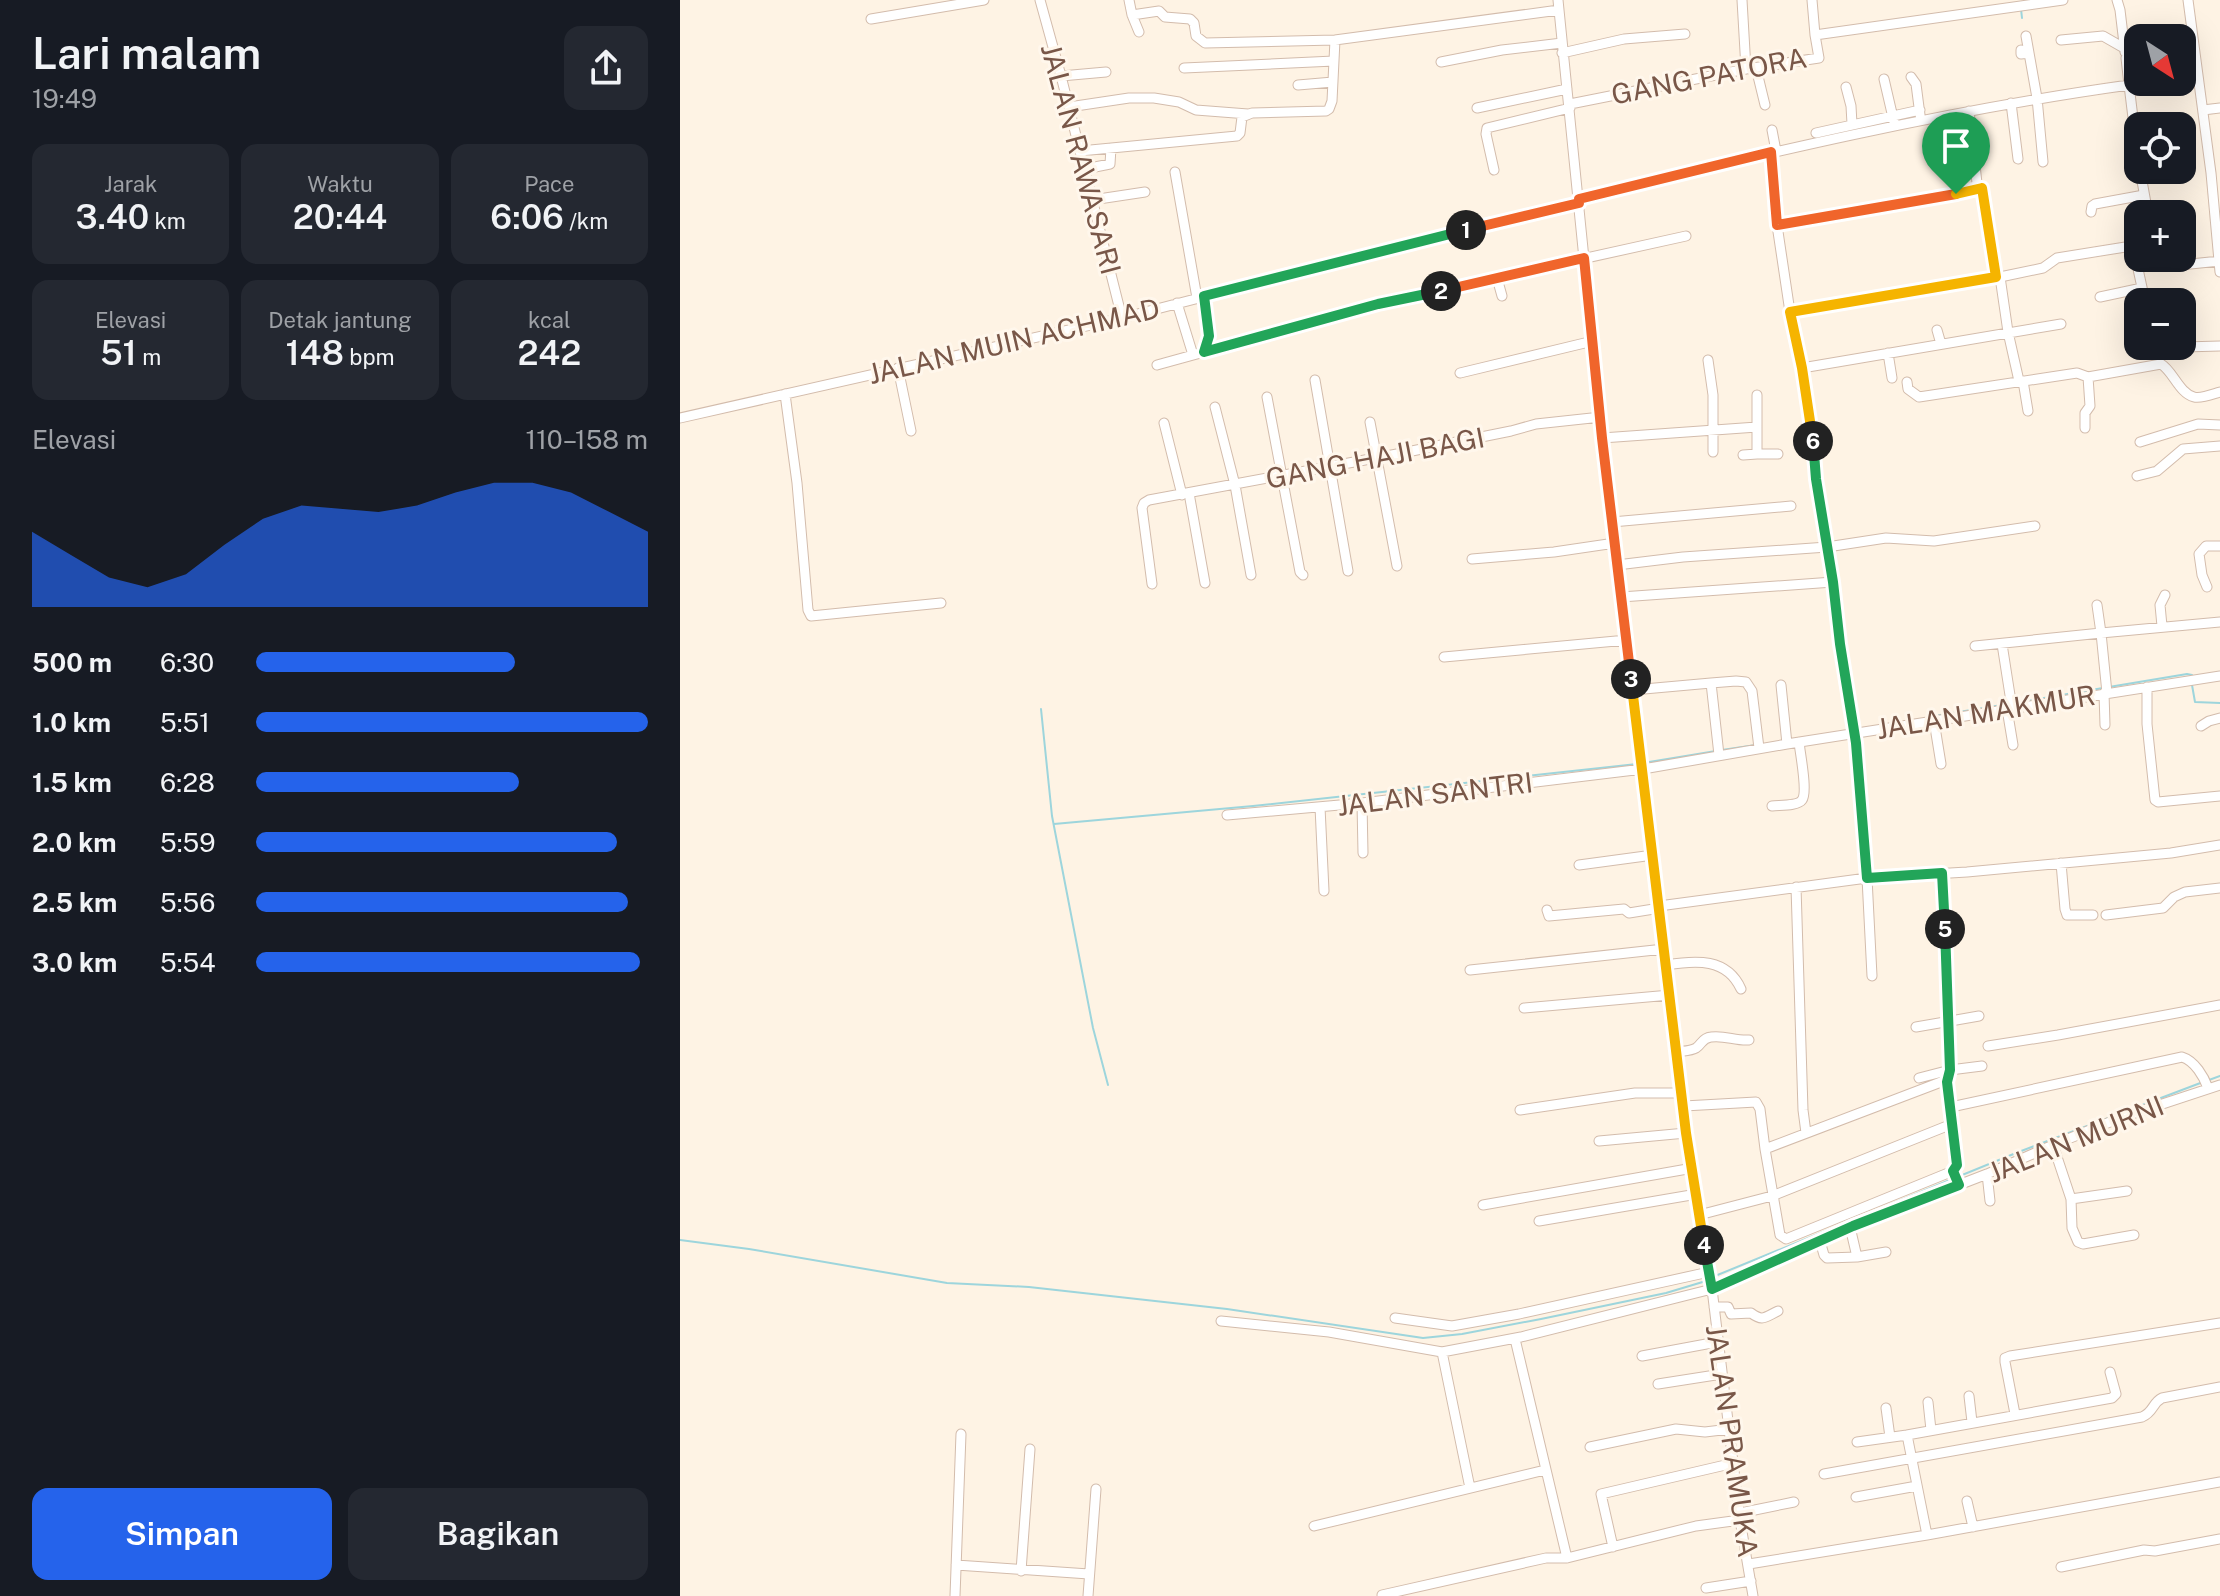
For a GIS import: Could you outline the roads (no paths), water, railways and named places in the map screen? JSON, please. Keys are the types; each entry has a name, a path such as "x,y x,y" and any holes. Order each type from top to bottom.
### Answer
{"street":[{"path":"871,19 926,5 984,0"},
{"name":"JALAN RAWASARI","path":"1040,0 1122,318"},
{"path":"1129,0 1139,32"},
{"path":"1742,0 1751,68 1765,105"},
{"path":"1812,0 1815,35"},
{"name":"GANG PATORA","path":"1494,170 1487,128 1570,106 1751,68 1819,58 1815,35 2063,0"},
{"path":"2117,0 2124,44"},
{"path":"2188,0 2191,24"},
{"path":"1132,15 1159,11 1165,17 1190,19 1194,23 1196,36 1205,43 1335,40 1558,5"},
{"name":"JALAN PRAMUKA","path":"1558,5 1602,438 1686,1133 1712,1289 1753,1596"},
{"path":"1441,62 1502,50 1562,48 1685,34"},
{"path":"2026,36 2025,52 2043,162"},
{"path":"2061,40 2103,36 2124,52"},
{"path":"1069,107 1154,98 1179,102 1196,110 1248,114 1326,111 1331,106 1335,40"},
{"path":"2196,58 2215,173 2220,264 2196,265"},
{"path":"1184,68 1334,61"},
{"path":"1061,76 1106,72"},
{"path":"1911,77 1916,84 1920,115"},
{"path":"1884,79 1893,120"},
{"path":"1298,85 1333,82"},
{"path":"1579,201 1773,152 1856,126 1920,115 1969,111 2031,96 2124,86"},
{"path":"1846,87 1856,126"},
{"path":"1477,108 1567,89"},
{"path":"2011,103 2018,159"},
{"path":"2203,110 2220,108"},
{"path":"1969,111 1977,183 1975,189"},
{"path":"1080,151 1237,136 1242,117 1248,114"},
{"path":"1772,130 1777,225 1802,368 1853,730 1867,878 1872,976"},
{"path":"1816,133 1840,132"},
{"path":"1085,169 1110,164 1111,148"},
{"path":"1175,172 1209,336 1204,352"},
{"path":"2142,184 2145,200"},
{"path":"1777,225 1982,188 2008,332 2028,411"},
{"path":"1092,200 1145,192"},
{"path":"2091,212 2095,204 2144,195"},
{"name":"JALAN MUIN ACHMAD","path":"680,418 1122,318 1579,201"},
{"path":"1157,365 1378,304 1686,236"},
{"path":"1790,312 1998,277 2043,268 2054,260 2124,248"},
{"path":"2100,297 2142,290 2140,272"},
{"path":"1497,278 1502,296"},
{"path":"1177,303 1193,355"},
{"path":"1802,368 2061,324"},
{"path":"1937,330 1941,344"},
{"path":"1460,373 1593,341"},
{"path":"2196,347 2220,346"},
{"path":"1888,353 1892,378"},
{"path":"1708,360 1713,395 1713,452"},
{"path":"1907,382 1908,389 1919,397 2161,364 2190,395 2198,397 2220,392"},
{"path":"898,368 911,431"},
{"path":"2085,375 2088,409 2085,428"},
{"path":"1315,380 1348,571"},
{"path":"785,394 811,616 941,603"},
{"path":"1757,395 1757,454"},
{"path":"1267,397 1303,575"},
{"path":"1215,407 1235,485 1251,575"},
{"name":"GANG HAJI BAGI","path":"1152,584 1142,508 1149,500 1377,458 1536,424 1601,417"},
{"path":"1370,422 1397,566"},
{"path":"1164,423 1185,494 1205,583"},
{"path":"2140,442 2198,424 2220,425"},
{"path":"1602,438 1757,427"},
{"path":"2144,477 2157,471 2183,449 2220,446"},
{"path":"1743,455 1778,454"},
{"path":"1612,522 1791,506"},
{"path":"1617,565 1827,547 1886,538 1934,541 2035,526"},
{"path":"1472,559 1615,543"},
{"path":"2207,587 2199,554 2206,546 2220,546"},
{"path":"1621,597 1833,582"},
{"path":"2162,626 2160,605 2165,595"},
{"path":"2097,605 2106,689 2105,725"},
{"path":"1975,646 2220,622"},
{"path":"1444,657 1627,640"},
{"path":"2002,644 2013,745"},
{"name":"JALAN MAKMUR","path":"1643,769 1759,745 1799,742 1853,730 1934,721 2106,689 2147,687 2220,676"},
{"path":"1633,690 1746,682 1752,691 1759,745"},
{"path":"1711,683 1719,752"},
{"path":"1781,685 1787,741"},
{"path":"2147,687 2153,797 2158,802 2220,796"},
{"path":"2201,726 2220,718"},
{"path":"1934,721 1941,764"},
{"path":"1772,806 1802,800 1804,791 1799,742"},
{"name":"JALAN SANTRI","path":"1227,815 1362,803 1643,769"},
{"path":"1362,803 1363,853"},
{"path":"1320,807 1324,891"},
{"path":"1547,910 1549,916 1624,909 1629,913 1867,878 2171,853 2220,845"},
{"path":"1579,865 1653,855"},
{"path":"2061,863 2067,915 2093,915"},
{"path":"1684,1106 1756,1102 1760,1109 1780,1235 1786,1239 1956,1178 1947,1082 1950,1070 1942,873"},
{"path":"1796,887 1806,1133"},
{"path":"2106,915 2159,909 2185,892 2220,888"},
{"path":"1470,970 1664,949"},
{"path":"1667,965 1711,963 1736,977 1741,989"},
{"path":"1524,1008 1670,995"},
{"path":"1988,1046 2220,1005"},
{"path":"1916,1027 1979,1016"},
{"path":"1677,1052 1693,1049 1710,1037 1749,1040"},
{"path":"1951,1107 2182,1057 2189,1060 2206,1083"},
{"path":"1919,1078 1982,1066"},
{"path":"1765,1149 1947,1082"},
{"name":"JALAN MURNI","path":"1442,1352 1515,1339 1712,1289 1956,1178 1987,1174 2206,1083 2220,1085"},
{"path":"1520,1110 1635,1093 1682,1093"},
{"path":"1699,1215 1772,1196 1952,1124"},
{"path":"1599,1141 1686,1133"},
{"path":"2053,1145 2071,1199 2072,1228 2078,1242 2083,1244 2134,1235"},
{"path":"1483,1205 1693,1168"},
{"path":"1987,1174 1990,1201"},
{"path":"2071,1199 2127,1191"},
{"path":"1539,1221 1697,1194"},
{"path":"1850,1227 1857,1257"},
{"path":"1820,1241 1827,1258 1886,1252"},
{"path":"1395,1318 1452,1326 1709,1272"},
{"path":"1714,1307 1725,1306 1731,1314 1751,1313 1761,1319 1778,1311"},
{"path":"1221,1321 1329,1332 1442,1352 1470,1488"},
{"path":"2015,1414 2005,1358 2220,1323"},
{"path":"1515,1339 1567,1558"},
{"path":"1642,1356 1717,1342"},
{"path":"1857,1442 2112,1398 2116,1394 2110,1372"},
{"path":"1658,1384 1722,1374"},
{"path":"1824,1474 2142,1417 2152,1412 2162,1398 2220,1387"},
{"path":"1969,1396 1972,1422"},
{"path":"1928,1402 1931,1430"},
{"path":"1886,1408 1890,1437"},
{"path":"1590,1447 1676,1429 1705,1432 1730,1429"},
{"path":"955,1596 961,1434"},
{"path":"1907,1435 1927,1535"},
{"path":"1021,1571 1030,1449"},
{"path":"1613,1547 1601,1494 1734,1463"},
{"path":"1314,1526 1545,1470"},
{"path":"1749,1564 2220,1482"},
{"path":"1856,1497 1917,1486"},
{"path":"1088,1596 1096,1489"},
{"path":"1967,1501 1973,1527"},
{"path":"1382,1595 1546,1558 1567,1558 1794,1502"},
{"path":"2061,1567 2220,1539"},
{"path":"956,1565 1089,1574"},
{"path":"1706,1588 1751,1581"}],"waterway":[{"path":"2021,9 2022,18"},
{"path":"2109,687 2192,675"},
{"path":"2192,685 2195,702 2220,703"},
{"path":"2015,703 2103,688"},
{"path":"1928,717 2008,704"},
{"path":"1041,709 1052,816 1093,1028 1108,1085"},
{"path":"1722,750 1756,745"},
{"path":"1643,763 1716,751"},
{"path":"1054,824 1253,806 1637,764"},
{"path":"2209,1080 2220,1076"},
{"path":"1715,1276 2016,1153 2203,1082"},
{"path":"680,1240 947,1283 1029,1287 1227,1309 1423,1338 1541,1319 1666,1293 1706,1281"}]}
